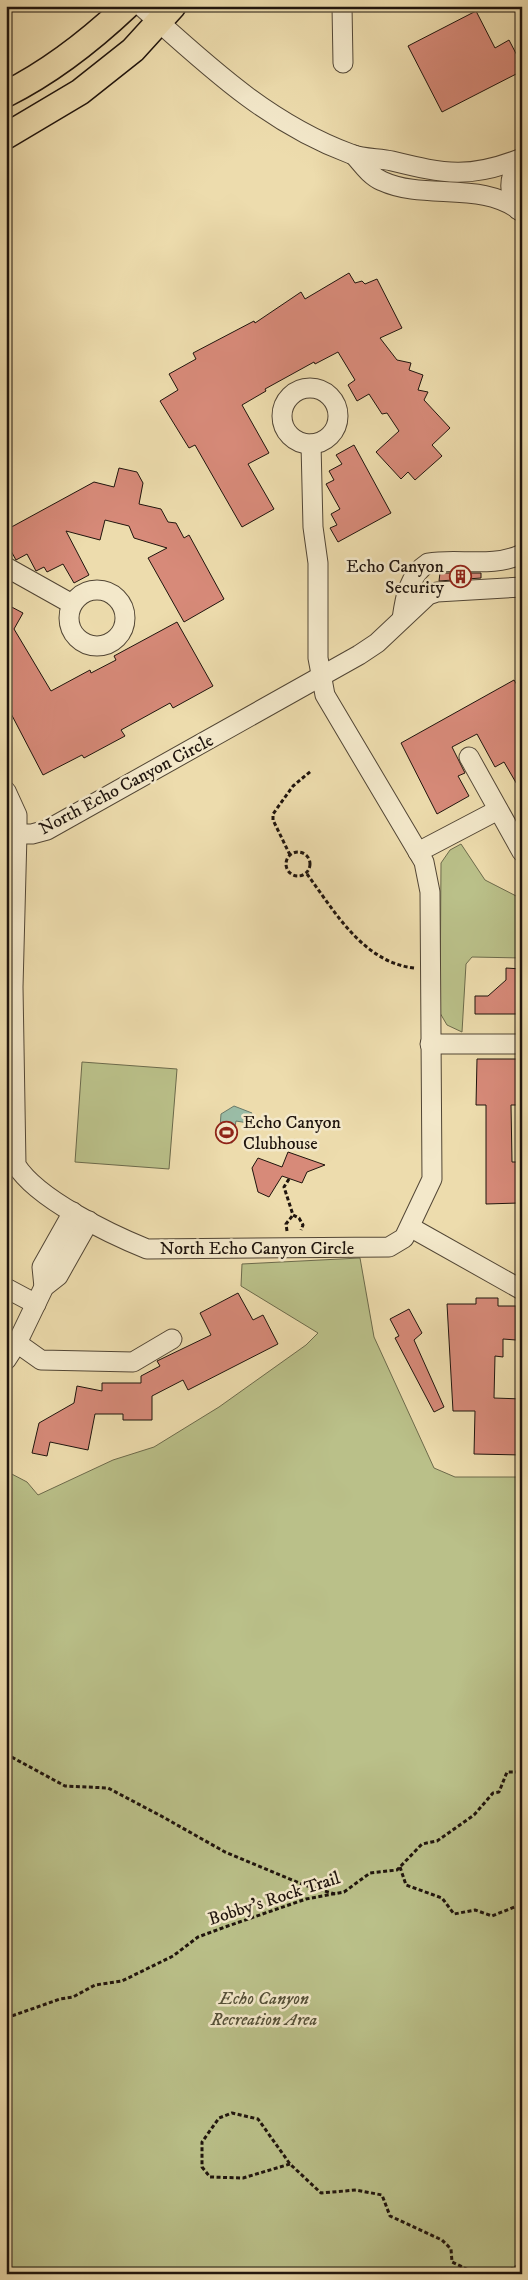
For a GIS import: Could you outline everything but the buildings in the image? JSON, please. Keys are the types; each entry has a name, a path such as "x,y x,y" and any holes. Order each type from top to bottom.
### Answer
{"main road":[{"path":"6,94 34,80 107,25 127,6"},
{"path":"6,136 80,92 133,50 166,15"}],"street":[{"path":"141,6 166,15 242,95 269,114 312,138 354,155 426,169 475,173 495,169 522,159"},
{"path":"342,6 343,62"},
{"path":"354,155 380,180 404,189 473,194 495,200 520,211"},
{"path":"520,211 511,196 510,180 522,159"},
{"name":"North Echo Canyon Circle","path":"311,444 313,527 318,563 318,658 321,677 333,711 424,862 430,892 432,1178 404,1238 389,1247 147,1249 118,1238 28,1182 16,1165 10,987 17,834 32,834 46,830 321,677 377,643 428,595 436,592 522,587"},
{"path":"402,619 405,596 412,579 420,568 428,563 512,559 522,554"},
{"path":"6,567 72,604"},
{"path":"468,757 522,852"},
{"path":"6,792 16,815 17,834"},
{"path":"418,852 498,810"},
{"path":"430,1044 522,1044"},
{"path":"6,1360 17,1343 44,1287 58,1276 81,1216"},
{"path":"410,1227 522,1290"},
{"path":"6,1288 36,1304"},
{"path":"17,1343 41,1360 133,1362 172,1338"}],"path":[{"path":"290,855 273,820 273,814 302,778 311,771"},
{"path":"296,852 308,856 311,862 307,874 301,877 289,873 287,860 290,855 296,852"},
{"path":"307,874 350,932 384,960 402,966 430,968"},
{"path":"289,1179 284,1187 293,1215 299,1218 303,1225 299,1234"},
{"path":"289,1234 286,1230 286,1224 293,1215"},
{"path":"6,1754 65,1786 108,1788 225,1852 304,1886 336,1894"},
{"path":"522,1772 507,1772 499,1792 493,1793 474,1814 437,1841 422,1844 400,1867 406,1885 442,1898 454,1914 476,1910 492,1916 522,1904"},
{"name":"Bobby's Rock Trail","path":"6,2018 73,1996 95,1985 122,1981 173,1956 198,1938 306,1899 344,1892 370,1873 397,1870 400,1867"},
{"path":"290,2164 243,2178 210,2177 202,2167 202,2142 219,2118 232,2113 258,2119 290,2164 321,2193 356,2190 382,2195 390,2216 442,2240 451,2249 452,2262 477,2274"},
{"path":"504,2274 522,2263"}],"green space":[{"path":"461,844 485,880 522,899 522,958 472,957 466,964 462,1032 447,1025 440,1013 441,863 450,850"},
{"path":"82,1062 177,1069 169,1169 75,1162"},
{"name":"Echo Canyon Recreation Area","path":"360,1258 374,1337 434,1468 455,1477 522,1477 522,2274 6,2274 6,1471 27,1482 38,1495 113,1460 154,1447 219,1407 306,1345 318,1333 241,1286 242,1264"}],"shaded area":[{"name":"Echo Canyon Clubhouse","path":"234,1106 252,1113 248,1123 236,1121 232,1143 219,1141 221,1114"}],"place":[{"name":"Echo Canyon Security","path":"460,576"},
{"name":"Echo Canyon Clubhouse","path":"227,1132"}]}
